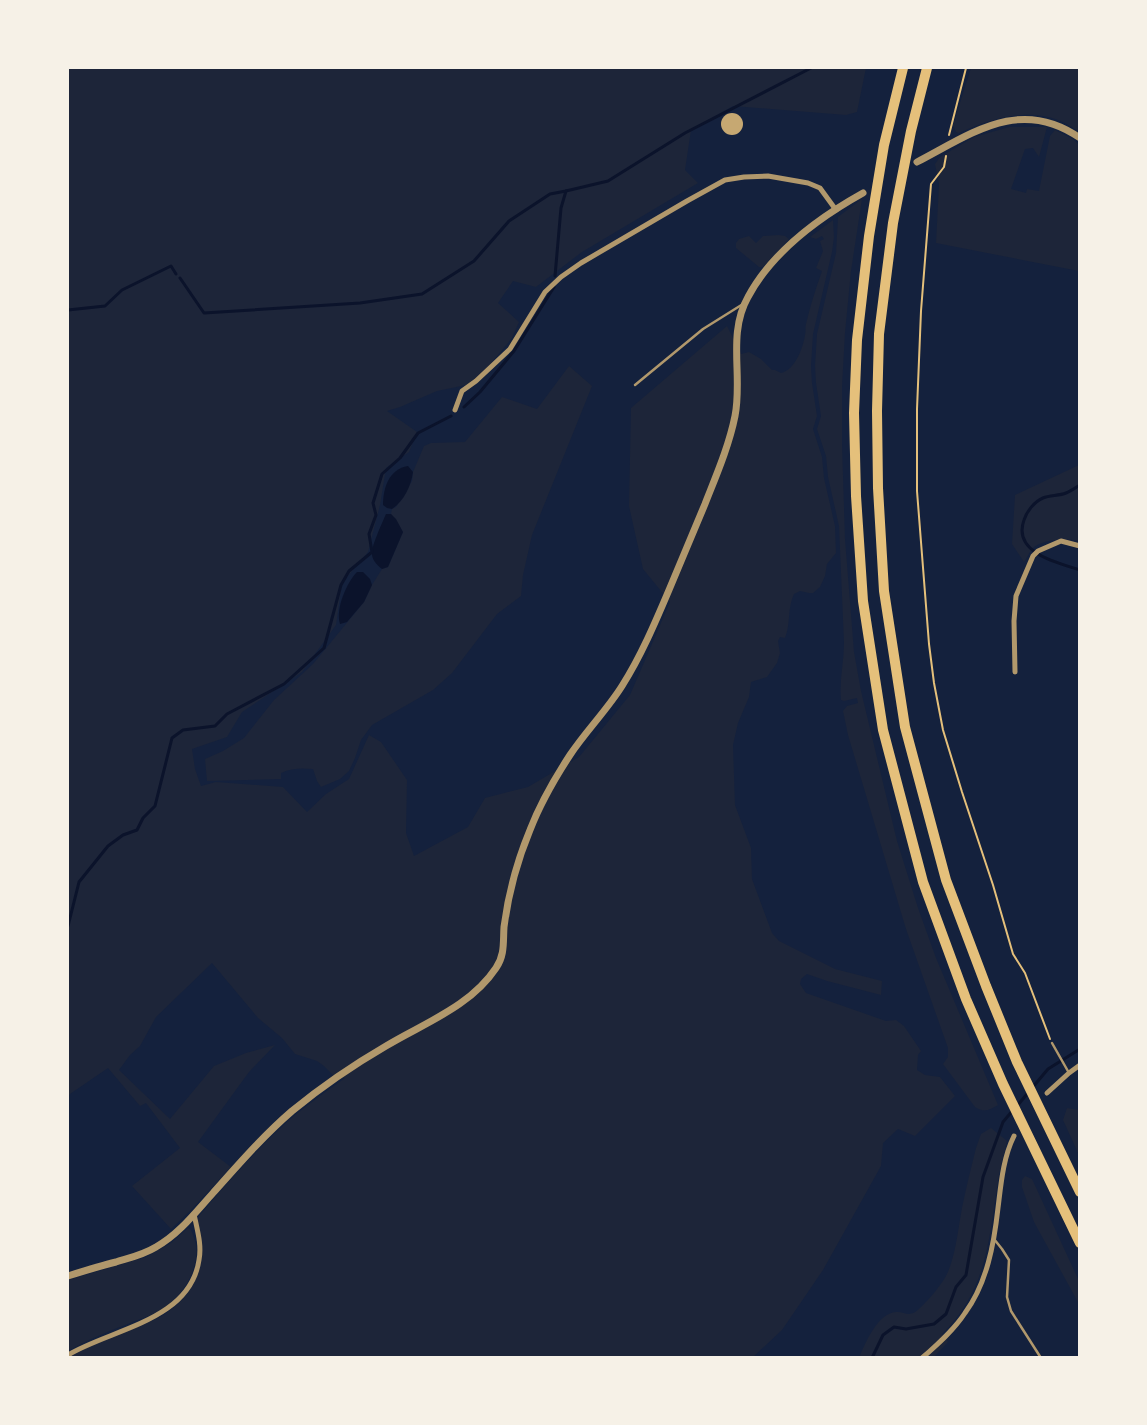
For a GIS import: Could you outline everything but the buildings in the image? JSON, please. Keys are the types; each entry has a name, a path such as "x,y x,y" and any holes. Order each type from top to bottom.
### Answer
{"highway":[{"path":"903,68 884,145 869,236 857,340 854,413 856,496 862,601 883,730 923,882 966,999 1003,1084 1080,1243"},
{"path":"927,68 911,131 893,223 879,334 878,488 884,590 905,727 946,880 986,986 1018,1062 1080,1192"}],"street":[{"path":"917,162 961,138 990,125 1008,120 1044,121 1058,125 1080,138"},
{"path":"455,410 462,391 476,381 510,348 545,292 560,277 580,262 717,184 725,180 744,177 768,176 808,183 820,188 836,210"},
{"path":"68,1276 144,1254 168,1239 194,1214 249,1153 292,1112 324,1087 384,1047 463,1002 487,981 497,968 502,958 504,927 515,875 530,828 570,755 620,689 633,668 654,624 730,438 735,415 737,386 735,347 737,328 744,303 763,274 782,252 836,210 863,193"},
{"path":"1015,672 1014,621 1016,596 1032,556 1038,551 1061,541 1080,546"},
{"path":"1047,1093 1068,1071 1080,1065"},
{"path":"922,1358 951,1330 973,1301 994,1239 1002,1172 1014,1136"},
{"path":"68,1355 93,1342 154,1318 168,1310 178,1301 196,1273 200,1260 200,1244 194,1214"}],"lane":[{"path":"635,385 703,329 744,303"},
{"path":"1052,1043 1068,1071"},
{"path":"994,1239 1009,1260 1007,1298 1011,1311 1041,1358"}],"path":[{"path":"966,68 950,129 949,145 944,167 931,184 921,311 917,409 917,491 929,644 943,730 962,792 993,885 1013,954 1024,973 1052,1043"}],"shaded area":[{"path":"68,68 866,68 857,112 846,115 733,106 691,130 685,170 698,183 582,252 536,287 513,281 498,303 519,322 512,338 478,379 466,385 437,391 387,411 417,432 409,452 386,468 380,505 368,552 342,583 336,625 302,672 242,712 227,737 192,749 195,769 201,786 216,782 283,787 307,812 326,794 349,779 369,735 381,742 407,780 406,833 414,856 468,827 485,798 528,787 579,757 630,695 670,602 643,569 629,506 631,408 727,326 741,354 749,352 761,359 772,370 781,373 790,368 798,358 802,346 809,311 822,271 816,268 823,251 820,241 824,239 822,236 816,239 810,237 833,220 834,237 832,252 813,334 811,366 817,416 813,429 822,457 824,478 835,526 836,553 827,564 825,576 820,587 813,593 800,591 794,594 790,605 785,638 780,637 778,641 780,653 777,663 767,677 751,682 749,697 738,723 733,745 735,805 751,848 752,879 772,933 779,941 835,969 882,981 881,995 807,974 801,979 800,984 806,993 886,1021 896,1020 904,1026 921,1051 918,1055 917,1070 925,1075 940,1077 955,1096 915,1136 898,1129 883,1143 881,1166 823,1270 782,1330 752,1358 68,1357 92,1345 157,1319 187,1294 194,1283 202,1257 198,1225 199,1216 269,1139 307,1105 345,1078 333,1075 317,1061 295,1054 282,1038 258,1018 212,963 156,1017 140,1046 130,1055 119,1070 170,1119 214,1066 246,1053 275,1045 249,1072 198,1142 231,1167 171,1229 132,1186 180,1148 146,1103 140,1106 108,1068 70,1094 68,1098"},
{"path":"971,68 1079,68 1079,131 1058,120 1033,115 1020,115 983,123 959,133 956,132 953,125"},
{"path":"1009,127 1047,127 1039,157 1033,148 1025,149 1011,189 1026,193 1027,189 1039,191 1050,136 1055,130 1073,139 1079,145 1079,271 936,243 939,184 935,164 940,157 974,137"},
{"path":"862,199 851,271 842,387 845,539 854,652 861,691 897,841 918,908 936,958 998,1105 987,1110 975,1107 943,1064 948,1057 948,1048 906,929 848,735 843,711 847,706 858,703 857,698 841,700 844,643 839,526 828,477 826,456 817,429 821,416 815,366 817,334 836,253 838,217"},
{"path":"779,235 789,239 763,267 759,267 736,248 736,243 739,239 749,236 756,243 763,236"},
{"path":"569,366 592,386 532,535 523,575 521,596 497,614 452,673 433,690 372,725 361,740 349,771 340,779 321,787 313,769 301,769 281,773 281,779 207,781 205,759 244,738 274,700 313,664 364,602 382,569 388,567 403,532 391,514 392,509 396,507 412,481 413,472 424,446 431,443 465,442 502,397 537,409"},
{"path":"1079,465 1079,541 1062,540 1042,543 1030,551 1024,562 1012,544 1015,495"},
{"path":"408,466 413,472 411,483 406,493 396,506 392,509 387,508 383,505 383,499 388,480 396,471"},
{"path":"386,514 391,514 396,519 403,532 388,567 382,569 373,559 372,549"},
{"path":"357,572 363,572 370,579 372,585 364,602 347,622 340,624 339,611 343,596 349,582"},
{"path":"1067,1108 1079,1110 1079,1155 1063,1120"},
{"path":"991,1128 1007,1141 999,1175 989,1240 978,1279 969,1298 958,1316 942,1334 948,1342 934,1357 859,1358 873,1330 883,1318 896,1312 910,1314 916,1311 924,1305 946,1276 955,1248 976,1148 981,1134"},
{"path":"1025,1176 1032,1179 1079,1281 1079,1304 1034,1222 1022,1187 1022,1180"},
{"path":"188,1228 191,1230 196,1245 196,1254 193,1271 180,1294 156,1313 101,1335 68,1351 68,1280 146,1257 171,1243"}],"waterway":[{"path":"555,276 561,208 566,191 608,181 685,133 811,68"},
{"path":"180,278 204,313 360,303 422,294 474,261 509,221 550,194 566,191"},
{"path":"68,310 105,306 122,290 171,266 176,274"},
{"path":"464,407 480,392 514,351 554,287"},
{"path":"68,926 79,882 108,846 123,835 137,830 143,818 155,806 172,738 183,730 215,726 227,714 284,684 324,648 341,585 349,571 372,552 369,534 376,515 373,503 382,474 400,458 418,433 451,416"},
{"path":"1080,485 1066,493 1046,497 1037,502 1031,507 1025,517 1022,531 1025,541 1039,555 1080,570"},
{"path":"1017,1106 1048,1069 1080,1049"},
{"path":"872,1358 883,1335 894,1327 906,1329 934,1324 946,1314 956,1287 966,1275 983,1177 1003,1122 1013,1110"}]}
